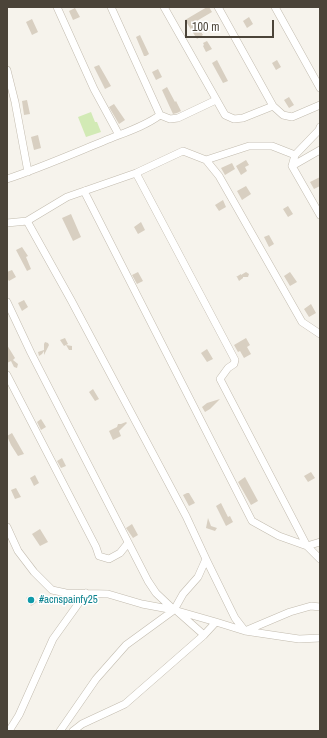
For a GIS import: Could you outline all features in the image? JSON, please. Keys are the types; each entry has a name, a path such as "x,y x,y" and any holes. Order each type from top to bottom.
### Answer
{"street":[{"path":"57,7 94,89 120,135"},
{"path":"110,7 160,115 170,119 178,118 216,100"},
{"path":"164,7 224,114 234,119 243,118 273,106"},
{"path":"218,7 273,106 283,115 292,117 320,105"},
{"path":"275,7 320,88"},
{"path":"7,70 15,102 28,172"},
{"path":"7,179 120,135 154,120 160,115"},
{"path":"320,127 315,135 295,155 292,166 320,215"},
{"path":"206,160 249,146 272,146 295,155"},
{"path":"292,166 320,150"},
{"path":"7,223 27,221 67,197 136,173 183,151 206,160 219,176 302,322 320,334"},
{"path":"136,173 235,360 234,364 228,368 220,378 306,546 320,559"},
{"path":"84,191 252,521 279,536 306,546 320,542"},
{"path":"27,221 71,300 182,509 235,618 245,631"},
{"path":"7,302 31,353 148,581 156,593 204,635"},
{"path":"7,375 96,547 99,556 109,559 120,553 128,543"},
{"path":"7,527 18,551 34,572 52,590 66,593 108,594 142,604 174,610 245,631 299,639 320,638"},
{"path":"60,731 96,680 126,645 174,610 183,594 198,577 206,559"},
{"path":"9,731 19,715 53,639 86,593"},
{"path":"245,631 290,612 311,606 320,607"},
{"path":"73,731 82,724 125,704 204,635 216,622"}],"green space":[{"path":"91,112 101,132 86,137 78,117"}],"building":[{"path":"209,7 212,12 195,22 203,35 197,39 185,20"},
{"path":"75,8 80,17 73,20 69,11"},
{"path":"249,17 253,24 247,28 243,21"},
{"path":"32,19 38,32 32,35 26,22"},
{"path":"140,35 149,54 146,56 144,56 136,37"},
{"path":"207,41 212,49 206,52 203,43"},
{"path":"217,60 228,81 223,83 212,63"},
{"path":"277,60 281,67 276,70 272,63"},
{"path":"99,65 111,86 105,89 94,67"},
{"path":"158,69 162,77 156,80 152,72"},
{"path":"167,87 181,111 177,113 173,114 162,90"},
{"path":"289,97 294,105 289,108 284,100"},
{"path":"27,100 30,114 24,115 22,101"},
{"path":"114,104 125,120 119,124 109,107"},
{"path":"38,135 41,148 34,150 31,137"},
{"path":"246,160 249,165 245,167 247,171 241,175 236,166"},
{"path":"232,163 235,169 225,175 221,168"},
{"path":"320,177 320,186 314,189 310,182"},
{"path":"246,186 251,194 242,200 237,191"},
{"path":"223,200 226,207 219,211 215,205"},
{"path":"288,206 293,214 288,217 283,209"},
{"path":"71,214 81,237 73,241 62,218"},
{"path":"141,222 145,230 138,234 134,227"},
{"path":"269,235 274,244 269,247 264,237"},
{"path":"22,247 28,256 26,257 31,269 27,271 16,250"},
{"path":"12,270 16,277 9,281 7,278 7,272"},
{"path":"138,272 143,281 137,284 132,275"},
{"path":"246,272 249,274 248,277 243,277 239,281 236,277"},
{"path":"290,272 297,282 290,286 284,276"},
{"path":"24,300 28,307 22,311 18,303"},
{"path":"311,304 316,313 309,317 304,309"},
{"path":"65,338 68,344 64,346 60,340"},
{"path":"246,338 250,345 247,347 251,354 244,358 234,345"},
{"path":"45,342 49,345 44,355 44,351 39,356 38,352 44,350"},
{"path":"7,345 15,358 13,360 18,364 17,368 14,367 11,361 7,363"},
{"path":"66,345 72,346 72,350 69,350"},
{"path":"207,349 213,359 207,362 201,353"},
{"path":"93,389 99,399 95,401 89,392"},
{"path":"220,399 205,412 202,407 207,403"},
{"path":"41,419 46,427 41,430 37,422"},
{"path":"127,423 119,431 121,436 113,440 109,431 117,427 118,424"},
{"path":"12,433 24,454 18,456 11,445 7,436"},
{"path":"62,458 66,466 61,468 57,461"},
{"path":"311,472 315,478 308,482 304,476"},
{"path":"35,475 39,483 34,486 30,478"},
{"path":"245,477 258,501 251,505 238,482"},
{"path":"16,488 21,497 15,499 11,490"},
{"path":"189,493 195,503 189,506 183,495"},
{"path":"221,503 228,517 230,516 233,522 226,526 216,506"},
{"path":"208,518 211,526 217,528 215,531 206,528"},
{"path":"132,524 138,535 133,538 126,528"},
{"path":"40,529 48,542 40,546 32,534"},
{"name":"#acnspainfy25","path":"30,595 37,602 31,606 26,598"}],"place":[{"name":"#acnspainfy25","path":"31,600"}]}
